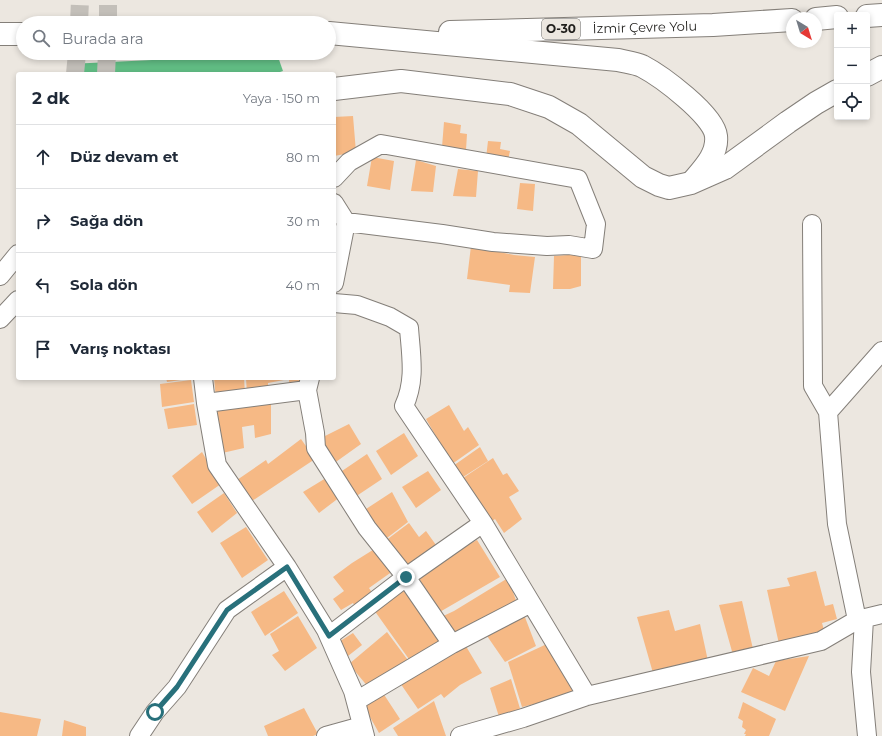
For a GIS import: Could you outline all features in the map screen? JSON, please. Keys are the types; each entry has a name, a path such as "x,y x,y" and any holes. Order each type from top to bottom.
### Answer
{"highway":[{"path":"870,16 882,15"},
{"path":"822,19 834,18"},
{"name":"İzmir Çevre Yolu","path":"336,32 482,32 705,26 786,20"},
{"path":"336,33 618,60 641,66 664,81 695,105 708,120 716,135 715,149 705,167 691,183"},
{"path":"0,34 16,34"},
{"path":"870,73 882,66"},
{"path":"336,89 401,81 510,94 549,107 579,124 643,177 669,188 691,183 725,168 788,122 834,93"}],"street":[{"path":"336,176 349,162 381,144 578,180 596,224 593,249 569,245 547,246 493,242 346,222"},
{"path":"336,206 346,222 336,273"},
{"path":"812,224 814,386 828,412 837,524 860,620 861,672 867,736"},
{"path":"0,276 16,256"},
{"path":"0,319 16,302"},
{"path":"336,303 357,305 390,317 409,328 413,375 409,394 404,406 483,523 588,696"},
{"path":"828,412 882,351"},
{"path":"203,380 217,465 287,567 329,636 353,690 363,731 326,736"},
{"path":"206,403 309,384 316,448 367,528 406,577 452,644"},
{"path":"329,636 406,577 483,523"},
{"path":"138,736 155,712 177,687 227,610 287,567"},
{"path":"356,701 452,644 531,603"},
{"path":"460,736 523,718 588,696 821,641 860,620 882,614"}],"green space":[{"path":"152,60 279,60 283,71 69,72 69,64"}],"building":[{"path":"353,116 356,152 336,156 336,117"},
{"path":"444,122 461,125 460,133 467,134 466,150 442,147"},
{"path":"488,141 501,142 500,149 510,151 508,160 486,158"},
{"path":"372,157 394,161 390,190 367,186"},
{"path":"416,160 436,166 433,192 411,191"},
{"path":"458,169 478,171 476,197 453,196"},
{"path":"520,183 535,184 533,211 517,209"},
{"path":"471,246 514,255 535,257 530,293 509,292 510,285 467,279"},
{"path":"581,254 581,286 570,289 553,289 554,256"},
{"path":"166,380 181,380 167,382"},
{"path":"191,380 194,402 162,407 160,384"},
{"path":"214,380 244,380 245,394 216,399"},
{"path":"246,380 284,380 268,383 268,390 247,394"},
{"path":"289,380 305,380 305,381 289,382"},
{"path":"271,401 271,434 255,438 254,425 242,427 244,448 218,454 211,406"},
{"path":"194,404 197,425 168,429 164,409"},
{"path":"449,405 464,431 468,427 479,445 452,464 426,419"},
{"path":"349,424 361,444 333,464 321,438"},
{"path":"404,433 418,456 391,475 376,451"},
{"path":"301,439 315,459 252,501 237,480 266,460 268,464"},
{"path":"480,447 488,461 460,479 453,466"},
{"path":"202,452 221,484 192,504 172,476"},
{"path":"367,454 382,479 355,497 339,473"},
{"path":"493,458 503,475 507,473 519,491 509,497 522,519 504,533 495,519 491,522 460,480"},
{"path":"428,471 441,490 416,508 402,487"},
{"path":"326,478 340,497 319,513 303,492"},
{"path":"392,492 408,522 383,541 366,509"},
{"path":"224,493 237,513 212,533 197,512"},
{"path":"409,523 419,537 426,531 436,545 406,567 385,541"},
{"path":"246,527 268,560 242,578 220,543"},
{"path":"477,540 500,577 438,613 419,578 460,549"},
{"path":"376,548 393,571 369,588 373,594 356,608 353,603 341,610 333,599 344,591 333,577"},
{"path":"816,571 825,606 833,604 837,619 822,623 824,630 779,644 767,590 790,586 787,578"},
{"path":"508,578 518,606 452,639 439,618 454,611"},
{"path":"406,585 444,641 411,662 374,610"},
{"path":"284,591 298,613 265,636 251,612"},
{"path":"742,601 753,649 733,655 719,605"},
{"path":"669,610 675,631 700,624 708,661 686,668 686,663 653,673 637,617"},
{"path":"523,612 536,646 505,662 485,633"},
{"path":"298,616 317,648 285,671 272,655 279,651 270,634"},
{"path":"387,632 410,663 369,688 349,664"},
{"path":"353,633 362,645 348,656 337,643"},
{"path":"464,643 482,673 460,685 444,698 441,694 418,709 398,680"},
{"path":"549,643 574,694 522,707 508,662"},
{"path":"809,656 785,711 741,692 753,668 769,676 776,661"},
{"path":"511,679 522,715 500,720 490,688"},
{"path":"381,690 400,719 379,733 361,701"},
{"path":"434,701 446,736 398,736 393,728"},
{"path":"743,702 776,719 769,736 745,736 746,734 744,734 746,730 742,727 743,721 738,718"},
{"path":"304,708 318,734 313,736 268,736 264,726"},
{"path":"0,712 41,719 37,736 0,736"},
{"path":"64,720 86,727 86,736 62,736"}],"tunnel":[{"path":"79,16 80,0"},
{"path":"108,0 108,16"},
{"path":"75,72 76,60"},
{"path":"106,72 107,60"}],"route":[{"path":"155,712 177,687 227,610 287,567 329,636 406,577"}]}
